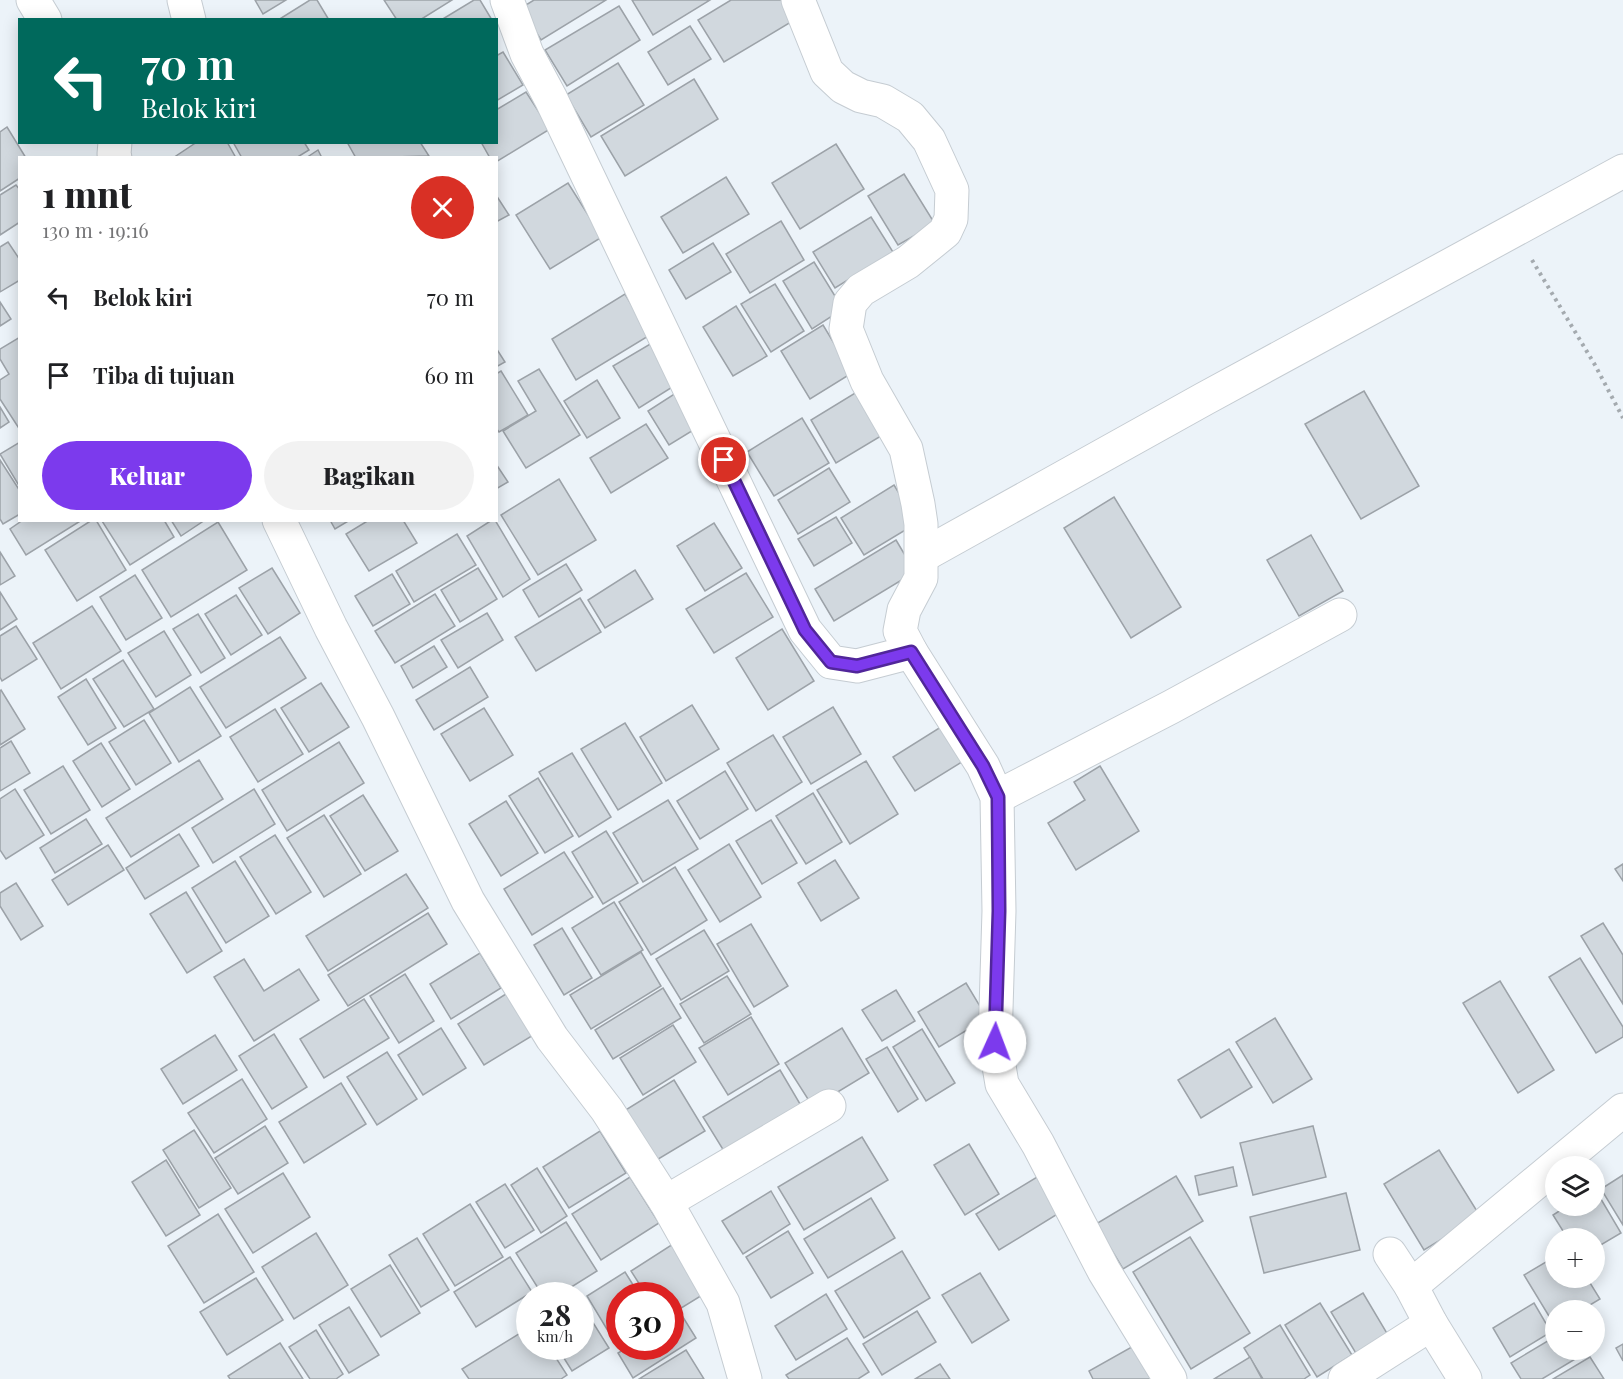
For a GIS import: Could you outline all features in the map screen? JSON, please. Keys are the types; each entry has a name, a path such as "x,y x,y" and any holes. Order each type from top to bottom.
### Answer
{"street":[{"path":"33,0 44,18"},
{"path":"184,0 188,18"},
{"path":"507,0 527,54 551,99 805,630 831,662 857,666 911,652"},
{"path":"798,0 827,72 843,87 861,96 883,101 910,117 929,140 952,190 951,219 945,232 908,262 861,290 850,303 846,329 867,381 906,449 918,504 921,524 921,578 904,610 900,631 983,766 998,797 999,911 995,1042 1002,1084 1038,1144 1104,1270 1170,1379"},
{"path":"922,556 1204,399 1623,171"},
{"path":"280,522 468,901 552,1038 607,1110 666,1202 723,1303 745,1379"},
{"path":"998,797 1171,707 1340,615"},
{"path":"666,1202 829,1106"},
{"path":"1411,1286 1623,1110"},
{"path":"1390,1254 1465,1379"},
{"path":"1345,1379 1431,1324"}],"path":[{"path":"1514,231 1595,365 1623,418"}],"building":[{"path":"255,0 286,0 263,14"},
{"path":"310,0 317,0 328,18 281,18"},
{"path":"384,0 452,0 423,18 396,18"},
{"path":"474,0 480,0 491,18 444,18"},
{"path":"534,0 606,0 541,40 521,8"},
{"path":"632,0 710,0 653,35"},
{"path":"731,0 784,0 796,19 724,62 698,20"},
{"path":"619,6 640,40 567,86 545,50"},
{"path":"690,26 711,59 668,85 648,52"},
{"path":"503,52 523,85 498,100 498,55"},
{"path":"618,63 644,105 591,137 566,95"},
{"path":"694,79 718,119 625,176 601,136"},
{"path":"526,92 550,129 498,161 498,156 489,156 482,144 498,144 498,109"},
{"path":"7,127 25,156 18,156 18,179 0,191 0,132"},
{"path":"194,144 228,144 235,156 176,156"},
{"path":"234,144 305,144 309,150 299,156 241,156"},
{"path":"348,144 421,144 429,156 355,156"},
{"path":"836,144 864,189 800,229 772,183"},
{"path":"318,150 321,156 309,156"},
{"path":"904,174 935,224 898,245 868,196"},
{"path":"726,177 749,214 683,253 661,217"},
{"path":"568,183 602,237 550,269 516,215"},
{"path":"16,185 18,188 18,223 0,235 0,195"},
{"path":"498,198 509,215 498,221"},
{"path":"871,217 893,252 835,288 813,252"},
{"path":"781,221 804,260 750,293 726,254"},
{"path":"8,242 18,257 18,281 0,292 0,247"},
{"path":"713,243 731,272 686,299 669,270"},
{"path":"814,262 843,309 812,329 783,281"},
{"path":"775,284 804,331 771,352 741,304"},
{"path":"625,294 650,335 576,380 552,339"},
{"path":"0,302 11,319 0,326"},
{"path":"736,306 767,356 733,376 703,327"},
{"path":"823,325 852,373 810,399 781,351"},
{"path":"18,338 18,427 0,399 0,380 9,374 0,359 0,349"},
{"path":"657,340 682,381 639,408 613,366"},
{"path":"498,351 505,362 498,366"},
{"path":"539,369 580,435 526,468 503,431 536,411 518,381"},
{"path":"501,371 528,415 499,432 498,431 498,373"},
{"path":"597,380 620,418 587,438 564,401"},
{"path":"865,387 891,430 836,463 811,420"},
{"path":"679,391 700,426 669,445 648,411"},
{"path":"1364,391 1419,486 1361,519 1305,424"},
{"path":"0,407 9,422 0,428"},
{"path":"802,418 829,463 774,496 747,452"},
{"path":"646,424 668,458 611,493 590,458"},
{"path":"18,443 18,484 0,454"},
{"path":"0,460 18,488 18,515 3,524 0,519"},
{"path":"498,467 508,482 498,488"},
{"path":"829,468 850,502 798,534 778,500"},
{"path":"559,479 596,540 538,575 501,515"},
{"path":"894,485 917,523 864,555 841,518"},
{"path":"1114,497 1181,607 1131,638 1064,528"},
{"path":"836,517 852,543 814,566 798,539"},
{"path":"20,522 79,522 26,555 10,529"},
{"path":"89,522 97,522 126,570 77,601 45,550"},
{"path":"103,522 165,522 174,537 130,565"},
{"path":"172,522 202,522 181,536"},
{"path":"218,522 247,570 171,617 142,570"},
{"path":"331,522 347,522 335,529"},
{"path":"366,522 404,522 417,543 369,571 346,534"},
{"path":"489,522 496,522 530,579 503,597 467,536"},
{"path":"714,523 742,568 705,591 677,546"},
{"path":"457,534 476,565 414,602 396,571"},
{"path":"1311,535 1343,591 1299,616 1267,560"},
{"path":"896,540 915,572 834,621 815,589"},
{"path":"0,552 15,576 0,585"},
{"path":"566,564 582,590 539,617 523,590"},
{"path":"272,568 300,613 268,634 239,588"},
{"path":"478,568 497,599 460,622 441,590"},
{"path":"635,570 653,599 605,628 588,600"},
{"path":"746,573 773,617 714,653 686,609"},
{"path":"392,574 410,604 373,626 355,596"},
{"path":"135,575 162,618 126,640 100,597"},
{"path":"0,592 17,619 0,630"},
{"path":"435,594 455,626 395,663 375,631"},
{"path":"236,595 262,635 231,655 205,614"},
{"path":"580,598 601,632 536,671 515,637"},
{"path":"92,606 121,651 61,689 33,643"},
{"path":"487,613 503,640 458,668 441,640"},
{"path":"198,614 225,658 201,673 173,629"},
{"path":"16,626 37,659 2,681 0,677 0,636"},
{"path":"782,629 814,681 768,710 736,658"},
{"path":"164,631 191,675 156,697 128,653"},
{"path":"280,637 306,678 226,728 200,687"},
{"path":"434,646 447,667 413,688 401,666"},
{"path":"123,660 154,709 124,727 93,679"},
{"path":"470,667 488,697 434,730 416,700"},
{"path":"86,679 116,728 88,745 58,697"},
{"path":"321,683 349,727 309,752 281,708"},
{"path":"190,687 221,736 179,762 149,713"},
{"path":"0,691 25,729 0,745"},
{"path":"692,705 719,749 666,781 640,737"},
{"path":"833,707 861,754 811,784 783,737"},
{"path":"484,708 513,755 470,781 441,734"},
{"path":"275,709 303,754 258,782 230,737"},
{"path":"144,720 171,763 136,785 109,742"},
{"path":"625,723 662,783 618,810 581,749"},
{"path":"944,725 965,760 915,791 893,757"},
{"path":"773,735 802,782 756,811 727,763"},
{"path":"11,741 30,773 0,791 0,748"},
{"path":"339,742 364,783 287,831 262,790"},
{"path":"101,743 130,789 102,807 73,761"},
{"path":"572,753 611,817 579,837 539,772"},
{"path":"199,760 223,799 131,857 106,818"},
{"path":"866,761 898,814 850,844 817,790"},
{"path":"63,766 90,810 51,834 24,790"},
{"path":"1100,766 1139,831 1076,870 1048,823 1085,800 1074,782"},
{"path":"725,771 748,809 700,839 677,801"},
{"path":"538,778 573,836 545,853 509,796"},
{"path":"15,789 44,835 6,859 0,850 0,799"},
{"path":"254,789 275,824 213,863 192,828"},
{"path":"813,793 842,842 806,864 776,816"},
{"path":"363,795 398,851 365,871 330,816"},
{"path":"668,800 698,849 643,882 613,833"},
{"path":"506,801 538,853 501,876 469,824"},
{"path":"324,815 361,874 324,897 287,838"},
{"path":"86,819 102,844 55,873 40,848"},
{"path":"771,820 797,863 762,884 736,841"},
{"path":"606,831 638,883 603,904 572,852"},
{"path":"179,834 199,866 145,899 126,868"},
{"path":"275,835 311,892 276,914 240,857"},
{"path":"729,844 761,897 720,922 688,870"},
{"path":"108,845 124,870 68,905 52,880"},
{"path":"564,852 593,897 532,935 504,889"},
{"path":"835,860 859,898 821,921 798,883"},
{"path":"235,861 269,916 226,943 192,888"},
{"path":"1623,864 1623,881 1615,869"},
{"path":"675,867 707,920 651,955 619,902"},
{"path":"406,874 428,908 328,971 306,936"},
{"path":"16,883 43,926 21,940 0,906 0,893"},
{"path":"186,892 222,951 187,973 150,914"},
{"path":"614,902 643,950 601,975 572,928"},
{"path":"428,913 447,944 348,1006 328,975"},
{"path":"1603,923 1623,955 1623,1004 1581,936"},
{"path":"751,924 788,986 754,1007 717,944"},
{"path":"562,928 592,978 564,995 534,945"},
{"path":"704,930 729,971 681,1000 656,959"},
{"path":"641,952 661,986 591,1029 570,995"},
{"path":"480,953 501,988 451,1019 430,984"},
{"path":"1580,958 1623,1027 1623,1037 1596,1053 1549,977"},
{"path":"244,959 264,991 299,969 319,1000 254,1041 214,977"},
{"path":"405,974 434,1021 399,1043 370,996"},
{"path":"727,976 751,1014 704,1043 680,1004"},
{"path":"1500,981 1554,1070 1518,1093 1463,1003"},
{"path":"966,983 987,1018 939,1047 918,1012"},
{"path":"663,988 681,1018 613,1059 595,1030"},
{"path":"514,989 540,1031 484,1065 458,1024"},
{"path":"896,990 915,1021 882,1041 862,1010"},
{"path":"364,999 389,1038 324,1078 300,1039"},
{"path":"751,1017 779,1064 728,1095 699,1048"},
{"path":"1275,1018 1312,1079 1273,1103 1236,1042"},
{"path":"673,1025 696,1062 643,1095 620,1058"},
{"path":"441,1028 466,1068 423,1095 398,1055"},
{"path":"842,1028 869,1073 813,1107 785,1063"},
{"path":"922,1029 955,1083 926,1101 893,1047"},
{"path":"274,1034 307,1087 272,1109 239,1056"},
{"path":"215,1035 237,1070 183,1104 161,1069"},
{"path":"887,1047 918,1099 898,1112 866,1059"},
{"path":"1229,1049 1252,1087 1201,1118 1178,1080"},
{"path":"387,1052 417,1099 377,1125 347,1077"},
{"path":"780,1070 803,1109 727,1156 703,1117"},
{"path":"242,1079 267,1119 214,1153 188,1113"},
{"path":"674,1080 705,1131 655,1161 624,1111"},
{"path":"341,1083 366,1124 304,1163 279,1122"},
{"path":"265,1126 288,1163 238,1194 215,1158"},
{"path":"1313,1126 1326,1177 1253,1195 1240,1143"},
{"path":"194,1130 231,1188 199,1208 163,1150"},
{"path":"600,1131 626,1173 569,1208 543,1167"},
{"path":"862,1137 888,1180 804,1230 778,1187"},
{"path":"969,1144 999,1194 965,1215 934,1165"},
{"path":"1439,1150 1480,1216 1424,1250 1384,1184"},
{"path":"166,1160 200,1215 166,1236 132,1182"},
{"path":"1233,1167 1237,1186 1199,1195 1195,1176"},
{"path":"537,1168 567,1216 541,1233 511,1185"},
{"path":"283,1173 310,1217 253,1253 225,1209"},
{"path":"1042,1174 1064,1210 999,1250 976,1214"},
{"path":"1623,1175 1623,1225 1605,1196 1605,1186"},
{"path":"1176,1176 1203,1221 1123,1269 1096,1224"},
{"path":"630,1177 659,1223 601,1260 572,1214"},
{"path":"505,1184 534,1230 505,1248 476,1202"},
{"path":"771,1191 790,1224 743,1254 722,1221"},
{"path":"1346,1193 1360,1250 1264,1273 1250,1217"},
{"path":"871,1198 895,1238 828,1278 804,1239"},
{"path":"470,1204 503,1257 455,1286 423,1234"},
{"path":"1605,1206 1621,1233 1605,1242 1605,1228 1561,1228 1554,1216 1605,1216"},
{"path":"218,1214 254,1272 204,1303 168,1246"},
{"path":"566,1222 597,1271 579,1282 534,1282 516,1253"},
{"path":"788,1231 813,1273 771,1298 746,1257"},
{"path":"316,1233 348,1285 294,1319 262,1267"},
{"path":"1190,1237 1250,1333 1191,1369 1133,1272"},
{"path":"417,1238 449,1290 421,1307 389,1255"},
{"path":"673,1244 704,1294 684,1306 684,1282 638,1282 631,1271"},
{"path":"902,1251 930,1298 864,1338 835,1291"},
{"path":"510,1257 526,1282 516,1282 516,1302 476,1327 454,1292"},
{"path":"1545,1263 1545,1288 1593,1288 1600,1299 1545,1300 1545,1310 1524,1275"},
{"path":"390,1265 420,1313 381,1337 351,1289"},
{"path":"625,1272 631,1282 609,1282"},
{"path":"980,1273 1009,1320 972,1343 942,1295"},
{"path":"256,1278 283,1320 227,1355 200,1312"},
{"path":"606,1284 606,1328 594,1308 594,1292"},
{"path":"1363,1293 1388,1335 1357,1355 1331,1312"},
{"path":"826,1294 847,1329 796,1360 775,1326"},
{"path":"1320,1303 1352,1355 1317,1377 1285,1325"},
{"path":"1534,1303 1545,1322 1545,1336 1510,1357 1493,1328"},
{"path":"349,1307 379,1355 349,1373 319,1325"},
{"path":"917,1311 936,1342 882,1375 863,1344"},
{"path":"684,1319 696,1338 684,1346"},
{"path":"594,1324 606,1343 606,1350 594,1357"},
{"path":"1280,1325 1310,1375 1304,1379 1263,1379 1244,1348"},
{"path":"316,1330 343,1374 336,1379 310,1379 289,1347"},
{"path":"516,1336 516,1360 557,1360 567,1375 561,1379 469,1379 462,1369"},
{"path":"847,1338 869,1372 858,1379 789,1379 786,1375"},
{"path":"280,1343 303,1379 230,1379 228,1376"},
{"path":"1545,1343 1545,1360 1574,1360 1542,1379 1521,1379 1511,1363"},
{"path":"1137,1344 1156,1379 1093,1379 1089,1371"},
{"path":"1623,1344 1623,1361 1616,1348"},
{"path":"686,1350 704,1379 639,1379 670,1360 684,1360"},
{"path":"1250,1357 1262,1379 1214,1379"},
{"path":"565,1360 590,1360 572,1371"},
{"path":"622,1360 661,1360 633,1378"},
{"path":"1585,1360 1592,1360 1604,1379 1553,1379"},
{"path":"940,1364 950,1379 915,1379"}],"route":[{"path":"724,460 805,630 831,662 857,666 911,652 983,766 998,797 999,911 995,1042"}]}
